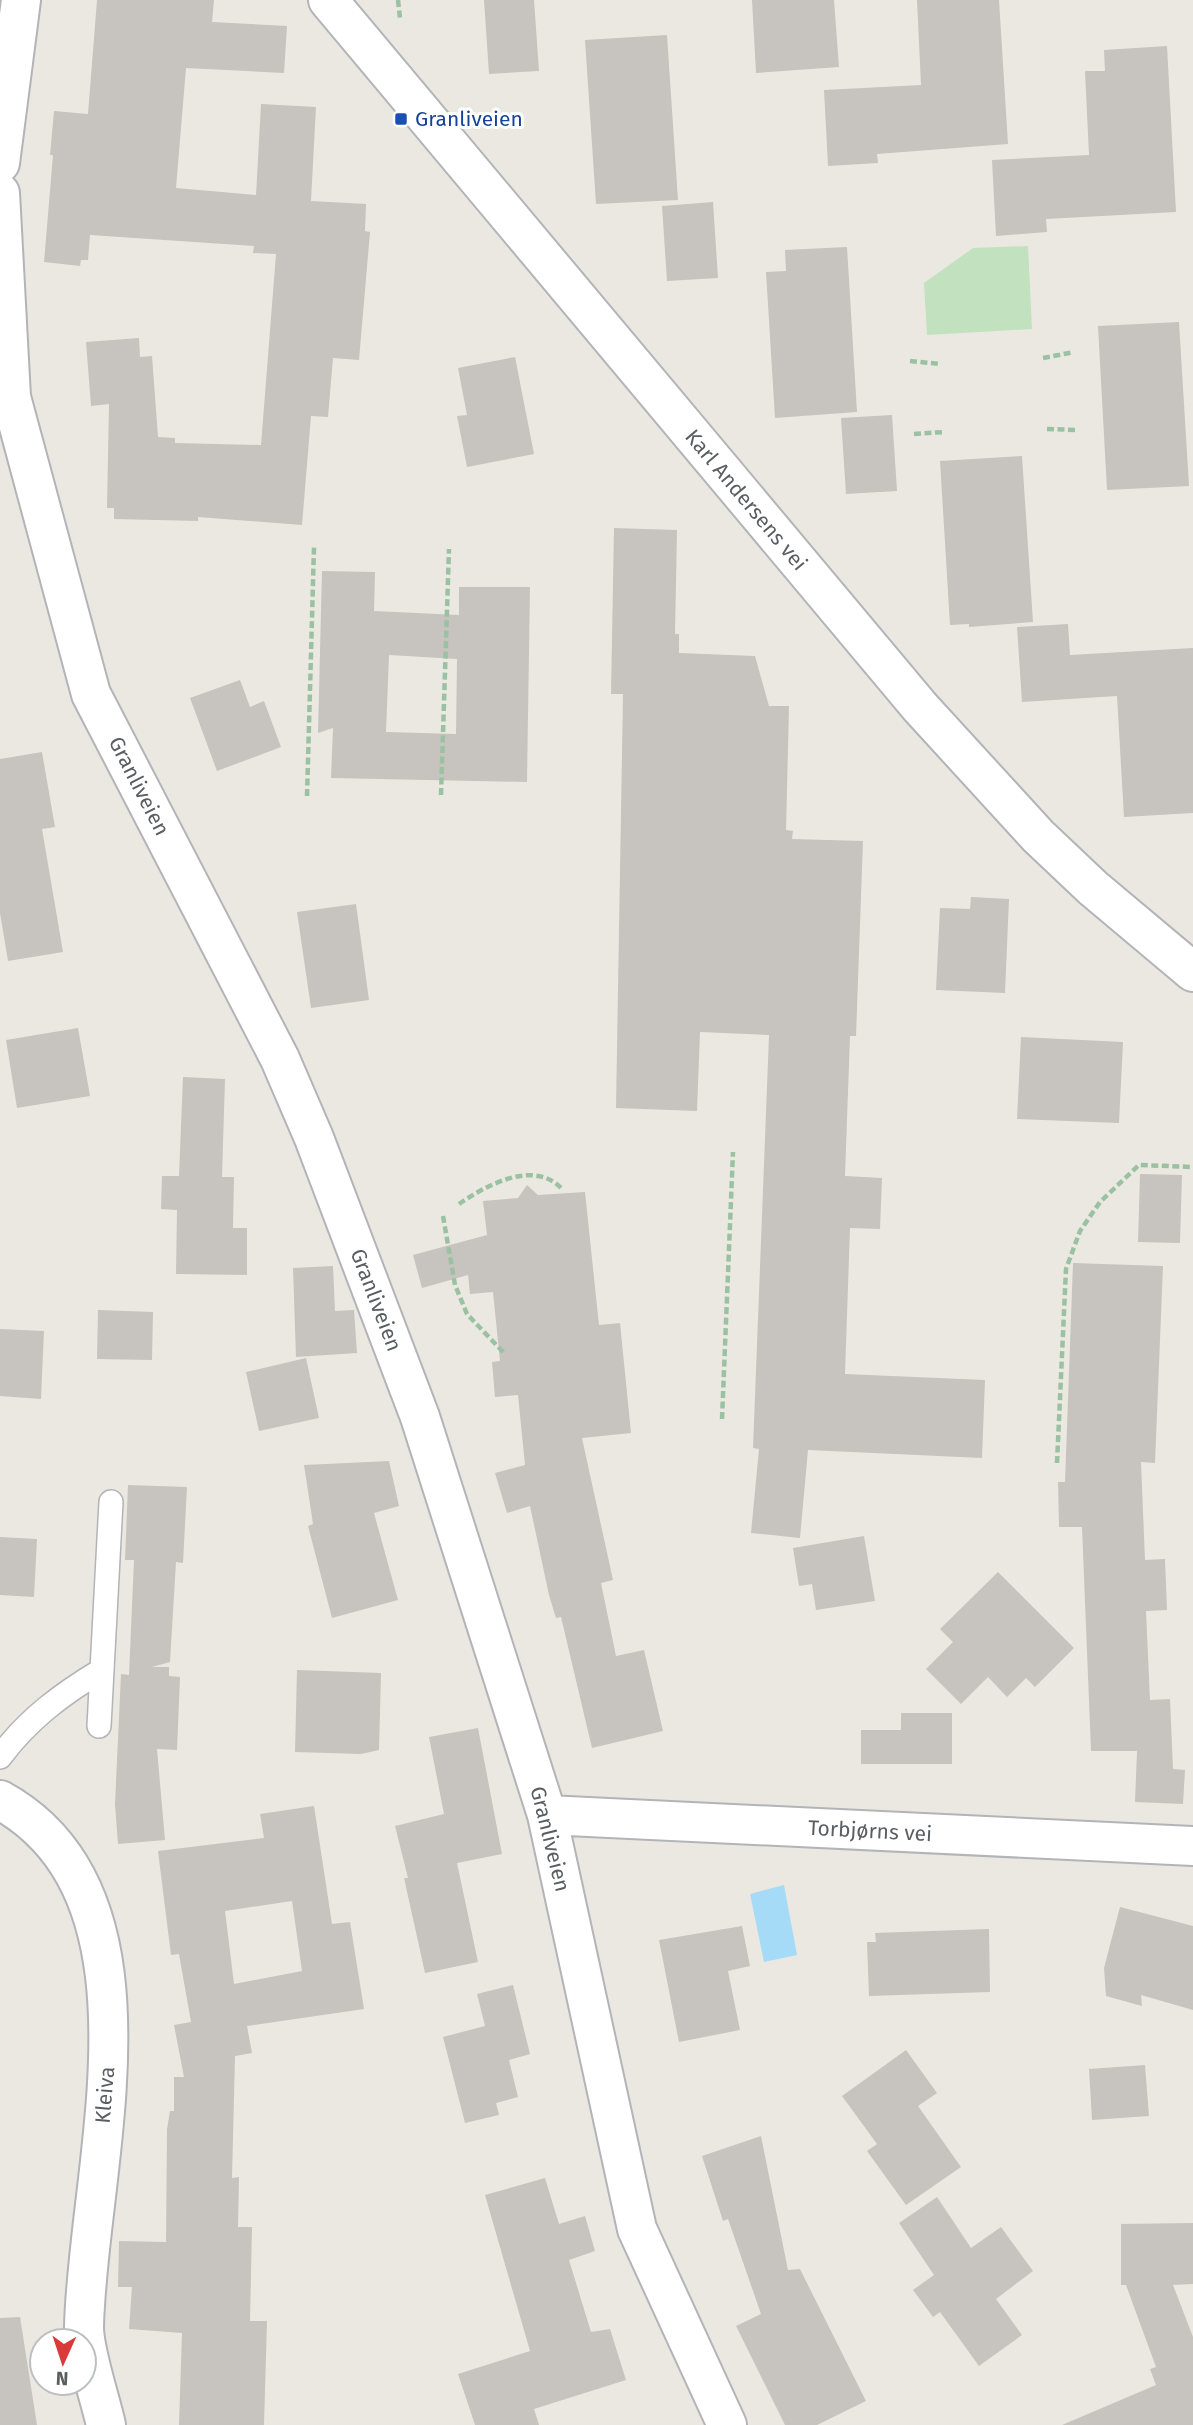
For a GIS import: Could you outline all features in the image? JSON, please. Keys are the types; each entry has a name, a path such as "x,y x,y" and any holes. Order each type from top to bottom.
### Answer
{"street":[{"path":"0,163 21,0"},
{"name":"Karl Andersens vei","path":"328,0 920,707 1065,862 1193,972"},
{"name":"Granliveien","path":"0,193 11,397 91,694 280,1059 314,1138 420,1417 547,1815 637,2229 727,2425"},
{"name":"Kleiva","path":"0,1800 25,1814 47,1832 65,1859 82,1890 104,1967 110,2019 84,2330 106,2425"},
{"name":"Torbjørns vei","path":"547,1815 1193,1846"}],"lane":[{"path":"99,1726 111,1502"},
{"path":"0,1757 26,1724 67,1691 102,1670"}],"path":[{"path":"1043,358 1074,352"},
{"path":"910,361 940,365"},
{"path":"1047,429 1078,430"},
{"path":"914,435 944,432"},
{"path":"307,796 314,547"},
{"path":"441,795 449,549"},
{"path":"722,1419 733,1152"},
{"path":"1057,1463 1066,1269 1080,1231 1100,1202 1139,1166 1193,1167"},
{"path":"459,1204 486,1185 516,1178 536,1176 555,1182 561,1188"},
{"path":"443,1216 455,1285 467,1314 503,1353"}],"green space":[{"path":"1028,246 1032,329 927,335 924,283 973,248"}],"water":[{"path":"784,1885 797,1955 764,1962 750,1894"}],"building":[{"path":"97,0 214,0 212,22 287,26 284,73 186,68 176,188 256,195 261,104 316,107 311,201 366,204 365,231 370,232 359,360 333,358 328,417 311,416 302,525 198,517 198,521 114,519 114,508 107,508 109,404 91,406 86,342 139,338 140,357 152,356 158,437 175,438 175,443 261,445 276,254 253,253 254,246 90,235 88,260 81,260 80,266 44,262 54,111 88,114"},
{"path":"484,0 534,0 539,71 489,74"},
{"path":"752,0 834,0 839,67 756,73"},
{"path":"917,0 999,0 1008,144 877,154 878,163 828,166 824,90 921,85"},
{"path":"667,35 678,200 596,204 585,40"},
{"path":"1167,46 1176,212 1046,219 1047,232 996,236 992,160 1089,155 1085,71 1105,71 1104,50"},
{"path":"713,202 718,278 667,281 662,206"},
{"path":"847,247 857,412 775,418 766,272 786,271 785,250"},
{"path":"1179,322 1189,486 1107,490 1098,326"},
{"path":"515,357 534,454 467,467 457,416 467,415 458,368"},
{"path":"892,415 897,491 846,494 841,418"},
{"path":"1022,456 1033,622 969,627 969,624 950,625 940,461"},
{"path":"614,528 677,530 675,634 679,634 679,653 755,656 769,706 789,706 786,830 793,831 792,839 863,841 856,1036 850,1036 845,1176 882,1178 880,1229 850,1228 845,1374 985,1380 982,1458 808,1450 800,1538 751,1533 759,1449 753,1448 769,1035 700,1032 697,1111 616,1108 623,694 611,694"},
{"path":"322,571 375,572 374,611 459,615 459,587 530,587 527,782 331,778 333,728 318,733","holes":["389,655 457,659 456,734 386,732"]},
{"path":"1068,624 1070,655 1193,648 1193,813 1124,817 1117,696 1022,702 1017,627"},
{"path":"240,680 250,707 264,701 281,747 217,771 190,698"},
{"path":"42,752 55,827 42,829 63,952 8,961 0,913 0,759"},
{"path":"971,897 1009,899 1005,993 936,990 940,908 970,909"},
{"path":"356,904 369,1000 311,1008 297,912"},
{"path":"78,1028 90,1096 17,1108 6,1040"},
{"path":"1021,1037 1123,1042 1119,1123 1017,1119"},
{"path":"183,1077 225,1079 222,1177 234,1177 233,1228 247,1228 247,1275 176,1274 177,1210 161,1209 162,1176 179,1176"},
{"path":"1140,1174 1182,1175 1180,1243 1138,1242"},
{"path":"527,1185 538,1195 585,1192 599,1325 620,1323 631,1433 582,1438 613,1580 601,1583 616,1656 644,1650 663,1731 592,1748 561,1617 556,1618 549,1595 530,1506 507,1513 495,1473 525,1465 518,1395 495,1397 492,1362 500,1361 493,1292 470,1294 468,1275 422,1288 413,1255 487,1235 483,1201 518,1198"},
{"path":"1073,1263 1163,1266 1155,1463 1141,1462 1145,1560 1165,1559 1167,1610 1146,1611 1150,1700 1170,1699 1173,1769 1185,1770 1183,1804 1135,1802 1137,1751 1091,1751 1082,1527 1059,1527 1058,1482 1065,1482"},
{"path":"333,1266 335,1311 354,1310 357,1353 296,1357 293,1268"},
{"path":"98,1310 153,1312 152,1360 97,1359"},
{"path":"0,1329 44,1331 41,1399 0,1396"},
{"path":"306,1358 319,1418 259,1431 246,1372"},
{"path":"389,1461 399,1506 374,1513 398,1600 332,1618 308,1526 313,1524 304,1465"},
{"path":"128,1485 187,1487 183,1563 176,1562 170,1662 152,1667 169,1667 169,1676 180,1677 177,1750 157,1749 165,1840 118,1844 115,1804 121,1674 129,1675 134,1560 125,1560"},
{"path":"864,1536 875,1601 816,1610 812,1584 799,1586 793,1548"},
{"path":"0,1537 37,1539 34,1597 0,1595"},
{"path":"998,1572 1074,1648 1035,1687 1026,1678 1007,1697 988,1677 961,1704 926,1669 953,1642 940,1629"},
{"path":"297,1670 381,1673 379,1750 361,1754 295,1752"},
{"path":"901,1713 952,1713 952,1764 861,1764 861,1730 901,1730"},
{"path":"478,1728 502,1854 457,1863 478,1962 425,1973 404,1878 408,1878 395,1826 444,1814 429,1737"},
{"path":"314,1806 332,1924 350,1922 364,2009 247,2026 252,2053 235,2056 232,2178 239,2177 238,2227 252,2227 250,2321 267,2321 264,2425 179,2425 182,2333 129,2329 132,2287 118,2287 119,2241 166,2242 167,2129 170,2111 174,2111 174,2077 184,2077 174,2025 191,2022 179,1954 171,1955 158,1851 264,1838 260,1814","holes":["292,1901 302,1971 234,1984 225,1911"]},
{"path":"1120,1907 1193,1926 1193,2010 1141,1995 1142,2006 1106,1996 1104,1968"},
{"path":"742,1926 750,1966 728,1971 740,2030 679,2042 659,1940"},
{"path":"989,1929 990,1992 869,1996 867,1942 876,1942 875,1933"},
{"path":"513,1985 530,2054 509,2060 518,2097 496,2103 499,2115 465,2123 443,2037 485,2026 477,1994"},
{"path":"906,2050 937,2093 918,2106 961,2167 906,2205 867,2151 877,2144 842,2096"},
{"path":"1145,2065 1149,2116 1092,2120 1089,2069"},
{"path":"761,2136 788,2270 800,2269 866,2401 817,2425 785,2425 736,2326 761,2314 728,2219 723,2221 702,2156"},
{"path":"545,2178 559,2224 585,2216 595,2251 569,2260 591,2332 610,2329 626,2380 534,2409 539,2425 475,2425 458,2374 530,2351 485,2195"},
{"path":"937,2197 971,2248 1001,2227 1033,2271 996,2299 1022,2335 979,2366 940,2312 933,2317 913,2290 934,2275 899,2223"},
{"path":"1193,2223 1193,2284 1173,2285 1193,2337 1193,2425 1062,2425 1156,2385 1150,2369 1156,2367 1126,2285 1121,2285 1121,2224"},
{"path":"20,2317 28,2368 28,2397 33,2397 37,2425 0,2425 0,2318"}],"place":[{"name":"Granliveien","path":"401,119"}]}
